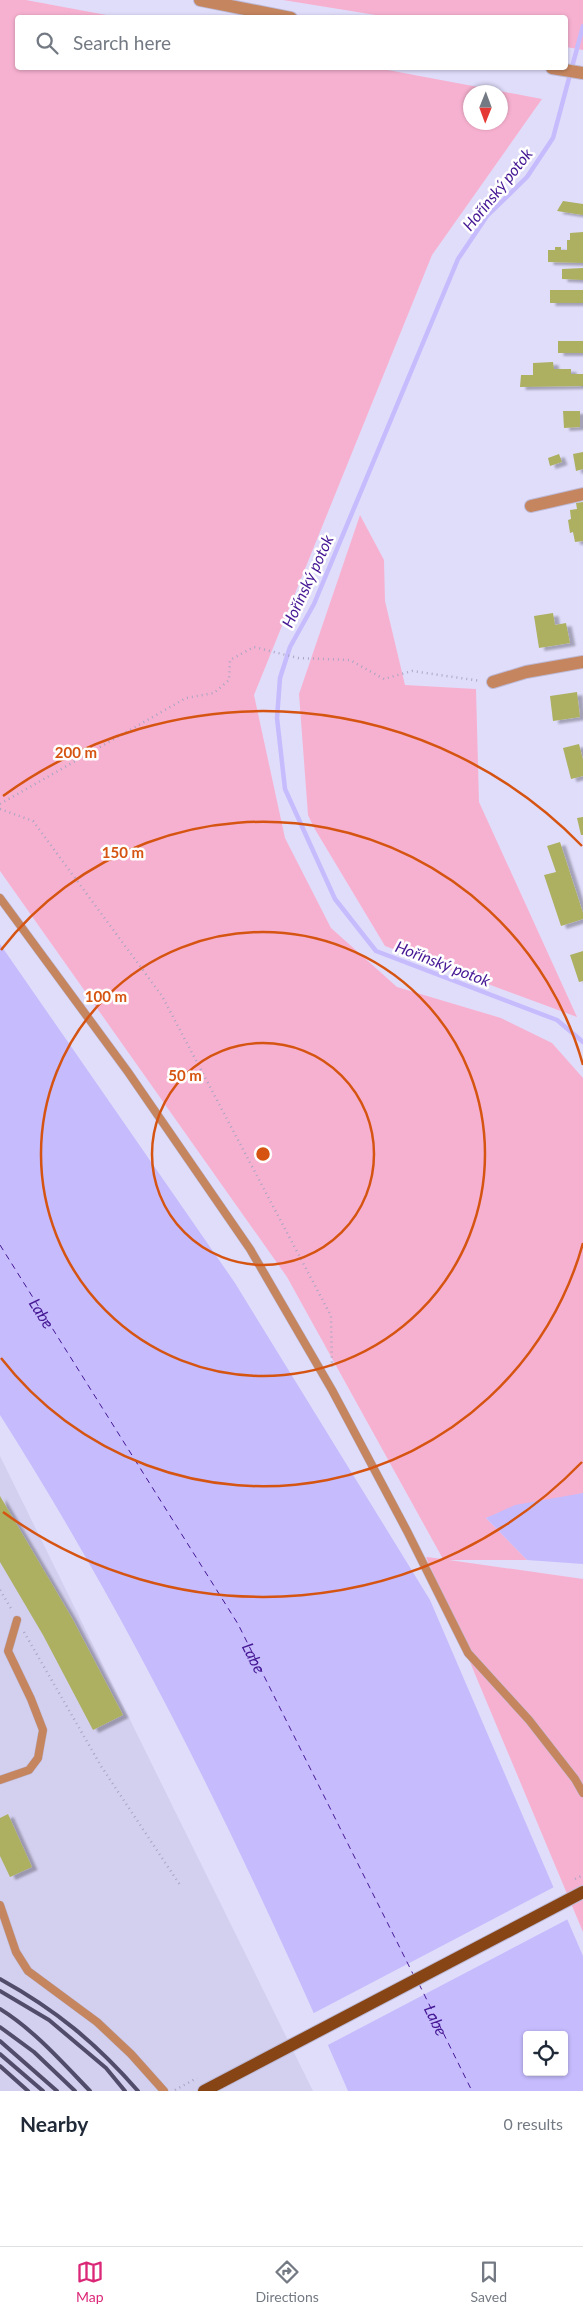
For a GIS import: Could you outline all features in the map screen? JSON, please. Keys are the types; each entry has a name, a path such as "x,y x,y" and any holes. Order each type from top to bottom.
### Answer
{"main road":[{"path":"204,2091 583,1892"}],"street":[{"path":"200,0 276,15"},
{"path":"564,70 583,73"},
{"path":"531,506 583,494"},
{"path":"493,682 526,672 583,662"}],"lane":[{"path":"0,898 128,1072 250,1249 332,1390 407,1531 468,1653 529,1720 575,1779 583,1793"},
{"path":"0,1780 29,1770 38,1758 43,1730 31,1699 8,1651 17,1620"},
{"path":"0,1905 16,1952 28,1972 97,2022 132,2054 164,2091"}],"path":[{"path":"0,804 186,698 214,692 229,680 230,660 254,647 297,658 350,660 384,680 412,671 493,682"},
{"path":"0,809 33,821 162,996 331,1316 332,1390"},
{"path":"0,1590 101,1766 180,1885"}],"shaded area":[{"path":"0,0 26,0 106,15 15,15 15,70 388,70 467,85 463,85 463,130 508,130 508,93 542,99 432,255 254,695 285,838 331,928 397,987 501,1018 552,1043 583,1078 583,1493 486,1518 527,1560 449,1560 583,1579 583,1932 426,1557 443,1559 287,1277 0,871"},
{"path":"283,0 583,0 583,50 568,47 568,15 376,15"},
{"path":"360,515 384,560 385,601 405,685 476,689 479,802 577,1017 385,946 308,815 299,694"},
{"path":"0,1456 313,2091 0,2091"}],"water":[{"name":"Labe","path":"0,944 235,1283 430,1600 583,1956 583,2091 348,2091 270,1917 187,1746 98,1578 0,1415"},
{"path":"583,1493 583,1564 527,1560 486,1518 515,1505"}],"pier":[{"path":"556,1886 570,1918 326,2046 312,2014"}],"building":[{"path":"563,201 583,204 583,215 557,211"},
{"path":"583,232 583,263 548,262 548,250 555,250 555,247 561,247 561,250 567,250 567,240 570,240 570,233"},
{"path":"583,268 583,280 562,279 562,269"},
{"path":"550,290 583,290 583,303 550,303"},
{"path":"558,341 583,341 583,353 558,353"},
{"path":"553,362 554,369 571,369 571,374 583,374 583,386 520,387 521,375 533,375 533,363"},
{"path":"563,411 580,411 580,427 564,428"},
{"path":"583,452 583,469 576,471 573,454"},
{"path":"559,454 562,462 550,466 548,458"},
{"path":"583,502 583,541 575,542 573,532 570,533 568,520 571,519 570,510 577,509 576,503"},
{"path":"553,613 555,625 566,623 570,643 539,648 534,616"},
{"path":"577,692 580,717 553,721 550,696"},
{"path":"579,744 583,760 583,776 571,779 563,748"},
{"path":"583,817 583,835 581,835 577,818"},
{"path":"560,842 583,913 583,919 561,926 544,875 556,872 547,846"},
{"path":"583,951 583,981 579,982 570,955"},
{"path":"0,1496 72,1618 123,1715 93,1730 43,1635 0,1562"},
{"path":"8,1814 32,1867 10,1877 0,1856 0,1818"}],"waterway":[{"name":"Hořínský potok","path":"583,26 553,138 527,177 487,216 458,259 314,604 290,647 280,678 277,718 285,789 335,899 376,951 557,1020 583,1042"}],"ferry route":[{"path":"0,1245 238,1624 413,1974"},
{"path":"419,1984 472,2091"}],"railway":[{"path":"0,1979 57,2015 107,2058 138,2091"},
{"path":"0,1991 49,2020 106,2068 125,2091"},
{"path":"0,2009 36,2037 90,2091"},
{"path":"0,2027 34,2052 75,2091"},
{"path":"0,2041 57,2091"},
{"path":"0,2054 43,2091"},
{"path":"0,2066 28,2091"}]}
